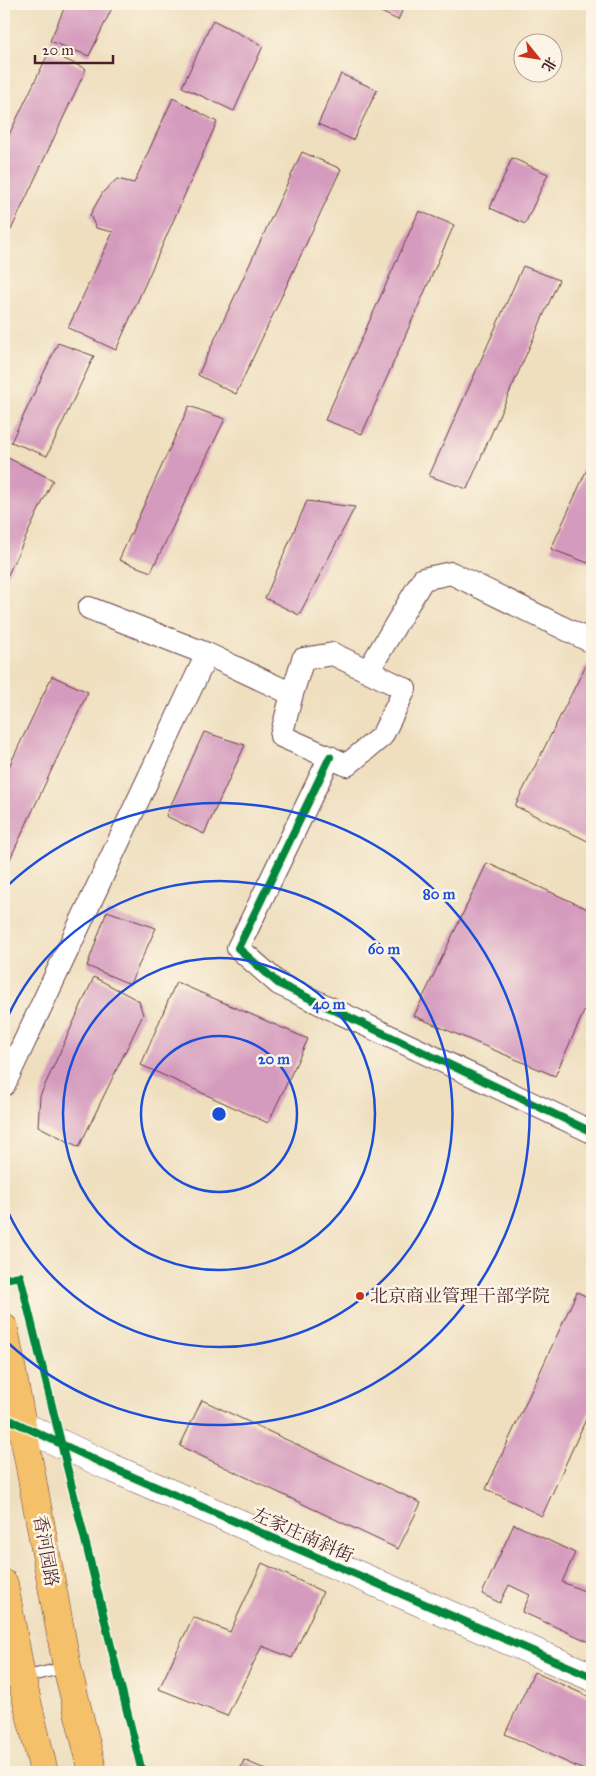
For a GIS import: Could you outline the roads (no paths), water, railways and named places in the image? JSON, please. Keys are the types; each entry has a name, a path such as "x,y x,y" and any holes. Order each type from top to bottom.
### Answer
{"highway":[{"name":"香河园路","path":"4,1328 14,1422 67,1667 94,1772"},
{"path":"4,1584 13,1679 44,1772"}],"street":[{"path":"368,671 423,580 451,573 592,642"},
{"path":"89,608 208,654 292,694"},
{"path":"4,1085 208,654"},
{"path":"333,654 368,671 405,689 382,736 347,765 281,736 302,659 333,654"},
{"path":"330,757 238,948 279,984 592,1132"},
{"name":"左家庄南斜街","path":"14,1422 592,1678"}],"lane":[{"path":"13,1679 67,1667"}],"place":[{"name":"北京商业管理干部学院","path":"360,1296"}]}
